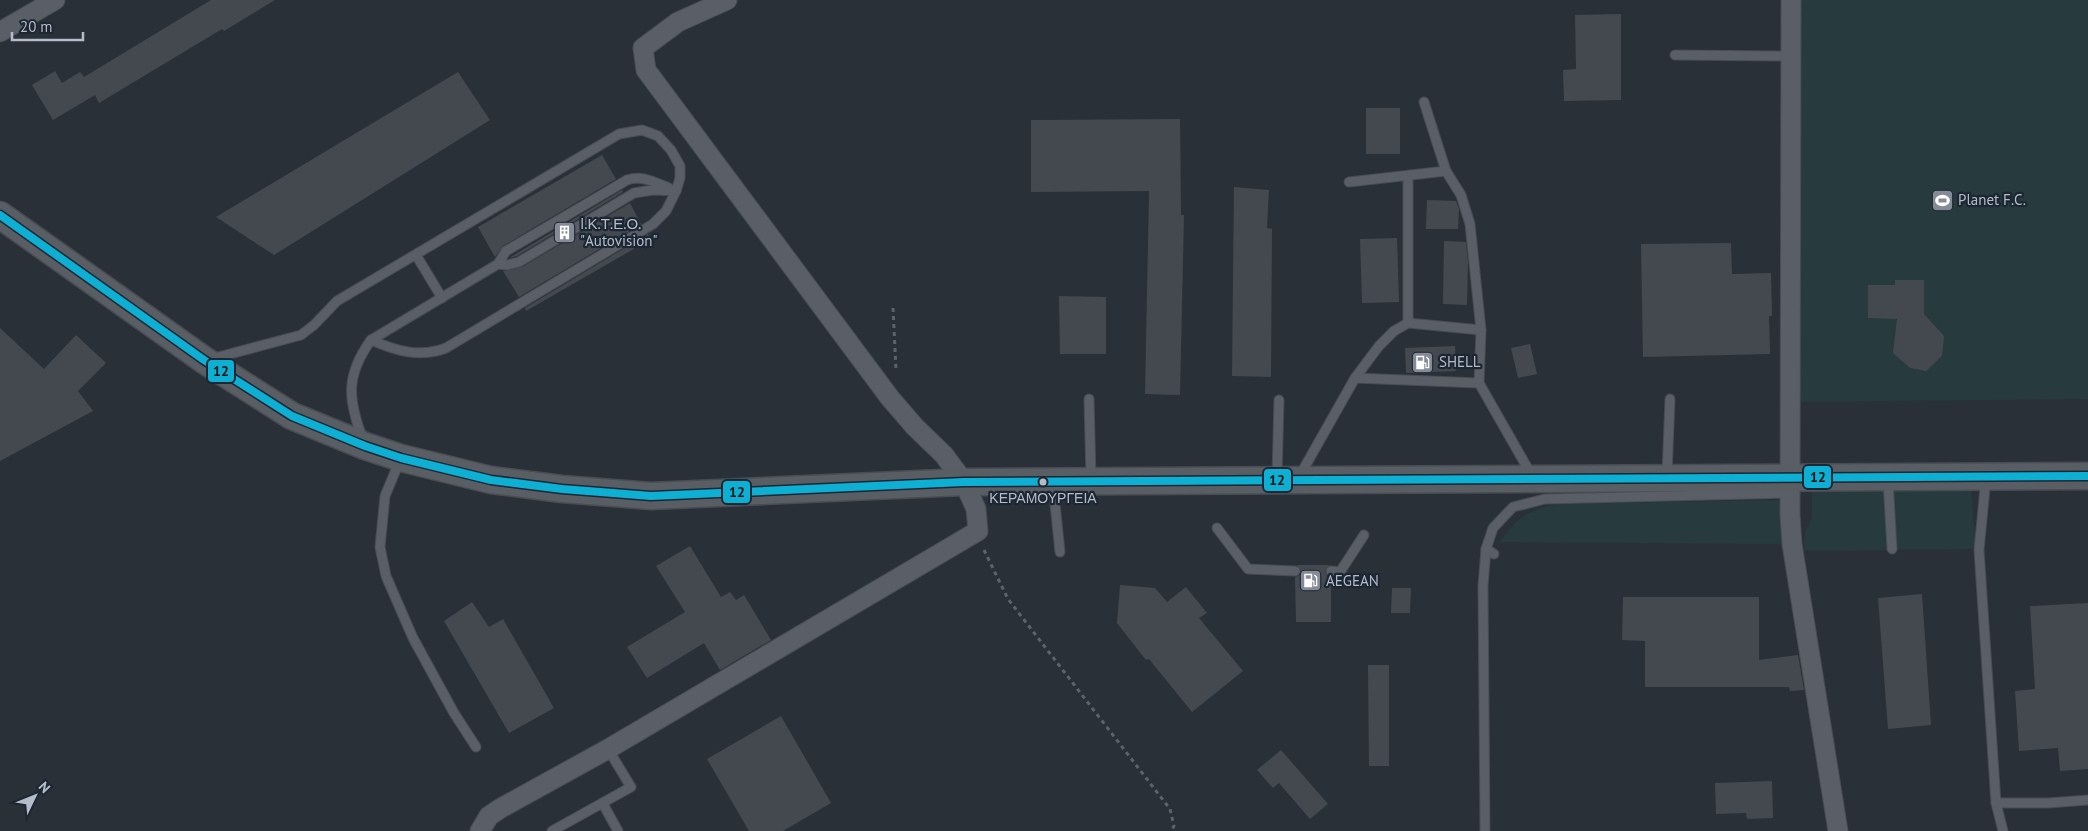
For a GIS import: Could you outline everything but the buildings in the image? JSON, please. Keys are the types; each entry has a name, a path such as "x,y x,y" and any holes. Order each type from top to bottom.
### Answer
{"street":[{"path":"0,32 55,0"},
{"path":"480,831 489,816 501,808 608,749 978,531 976,508 964,482 944,455 915,427 890,398 646,70 643,48 678,22 727,0"},
{"path":"1791,0 1791,547 1838,831"},
{"path":"0,215 204,360 292,416 365,446 401,458 492,480 562,489 651,496 964,482 1667,478 1790,485 1888,477 2088,476"}],"lane":[{"path":"1675,55 1790,56"},
{"path":"1424,102 1446,171 1461,196 1470,224 1481,330 1479,383 1533,479"},
{"path":"204,360 301,334 314,325 337,302 619,134 642,130 658,136 671,150 680,166 680,178 666,211 653,224 446,348 434,353 420,354 393,349 372,340"},
{"path":"1349,182 1446,171"},
{"path":"1408,176 1408,322"},
{"path":"365,446 353,415 351,391 358,358 372,340 498,264 506,251 627,180 636,177 647,179 676,191"},
{"path":"498,264 507,265 519,262 634,193 653,190 676,191"},
{"path":"416,255 442,298"},
{"path":"1287,480 1355,378 1379,346 1394,330 1408,322 1481,330"},
{"path":"1355,378 1479,383"},
{"path":"1088,398 1091,481"},
{"path":"1667,478 1670,399"},
{"path":"1279,400 1287,480"},
{"path":"401,458 385,496 380,547 386,576 413,638 454,712 476,747"},
{"path":"1987,476 1979,550 1996,803 2003,831"},
{"path":"1888,477 1892,549"},
{"path":"1052,481 1060,552"},
{"path":"1485,831 1483,586 1486,549 1493,528 1513,507 1545,499 1790,485"},
{"path":"1217,528 1248,569 1295,571"},
{"path":"1331,572 1340,572 1364,536"},
{"path":"1486,549 1494,554"},
{"path":"552,831 604,804 631,787 608,749"},
{"path":"1996,803 2048,803 2088,800"},
{"path":"604,804 618,831"}],"path":[{"path":"890,398 896,377 897,361 893,308"},
{"path":"978,531 986,555 1008,599 1170,809 1174,826 1170,831"}],"green space":[{"name":"Planet F.C.","path":"1797,0 2088,0 2088,399 1795,402"},
{"path":"1812,491 1971,491 1976,549 1804,551 1805,532 1812,518"},
{"path":"1779,500 1788,510 1789,544 1500,542 1518,520 1532,512 1560,504"}],"transit line":[{"name":"12","path":"0,215 204,360 292,416 365,446 401,458 491,480 562,489 651,496 964,482 2088,476"}],"place":[{"name":"Planet F.C.","path":"1942,200"},
{"name":"I.Κ.Τ.Ε.Ο. \"Autovision\"","path":"564,233"},
{"name":"SHELL","path":"1423,362"},
{"name":"ΚΕΡΑΜΟΥΡΓΕΙΑ","path":"1043,482"},
{"name":"AEGEAN","path":"1310,581"}]}
